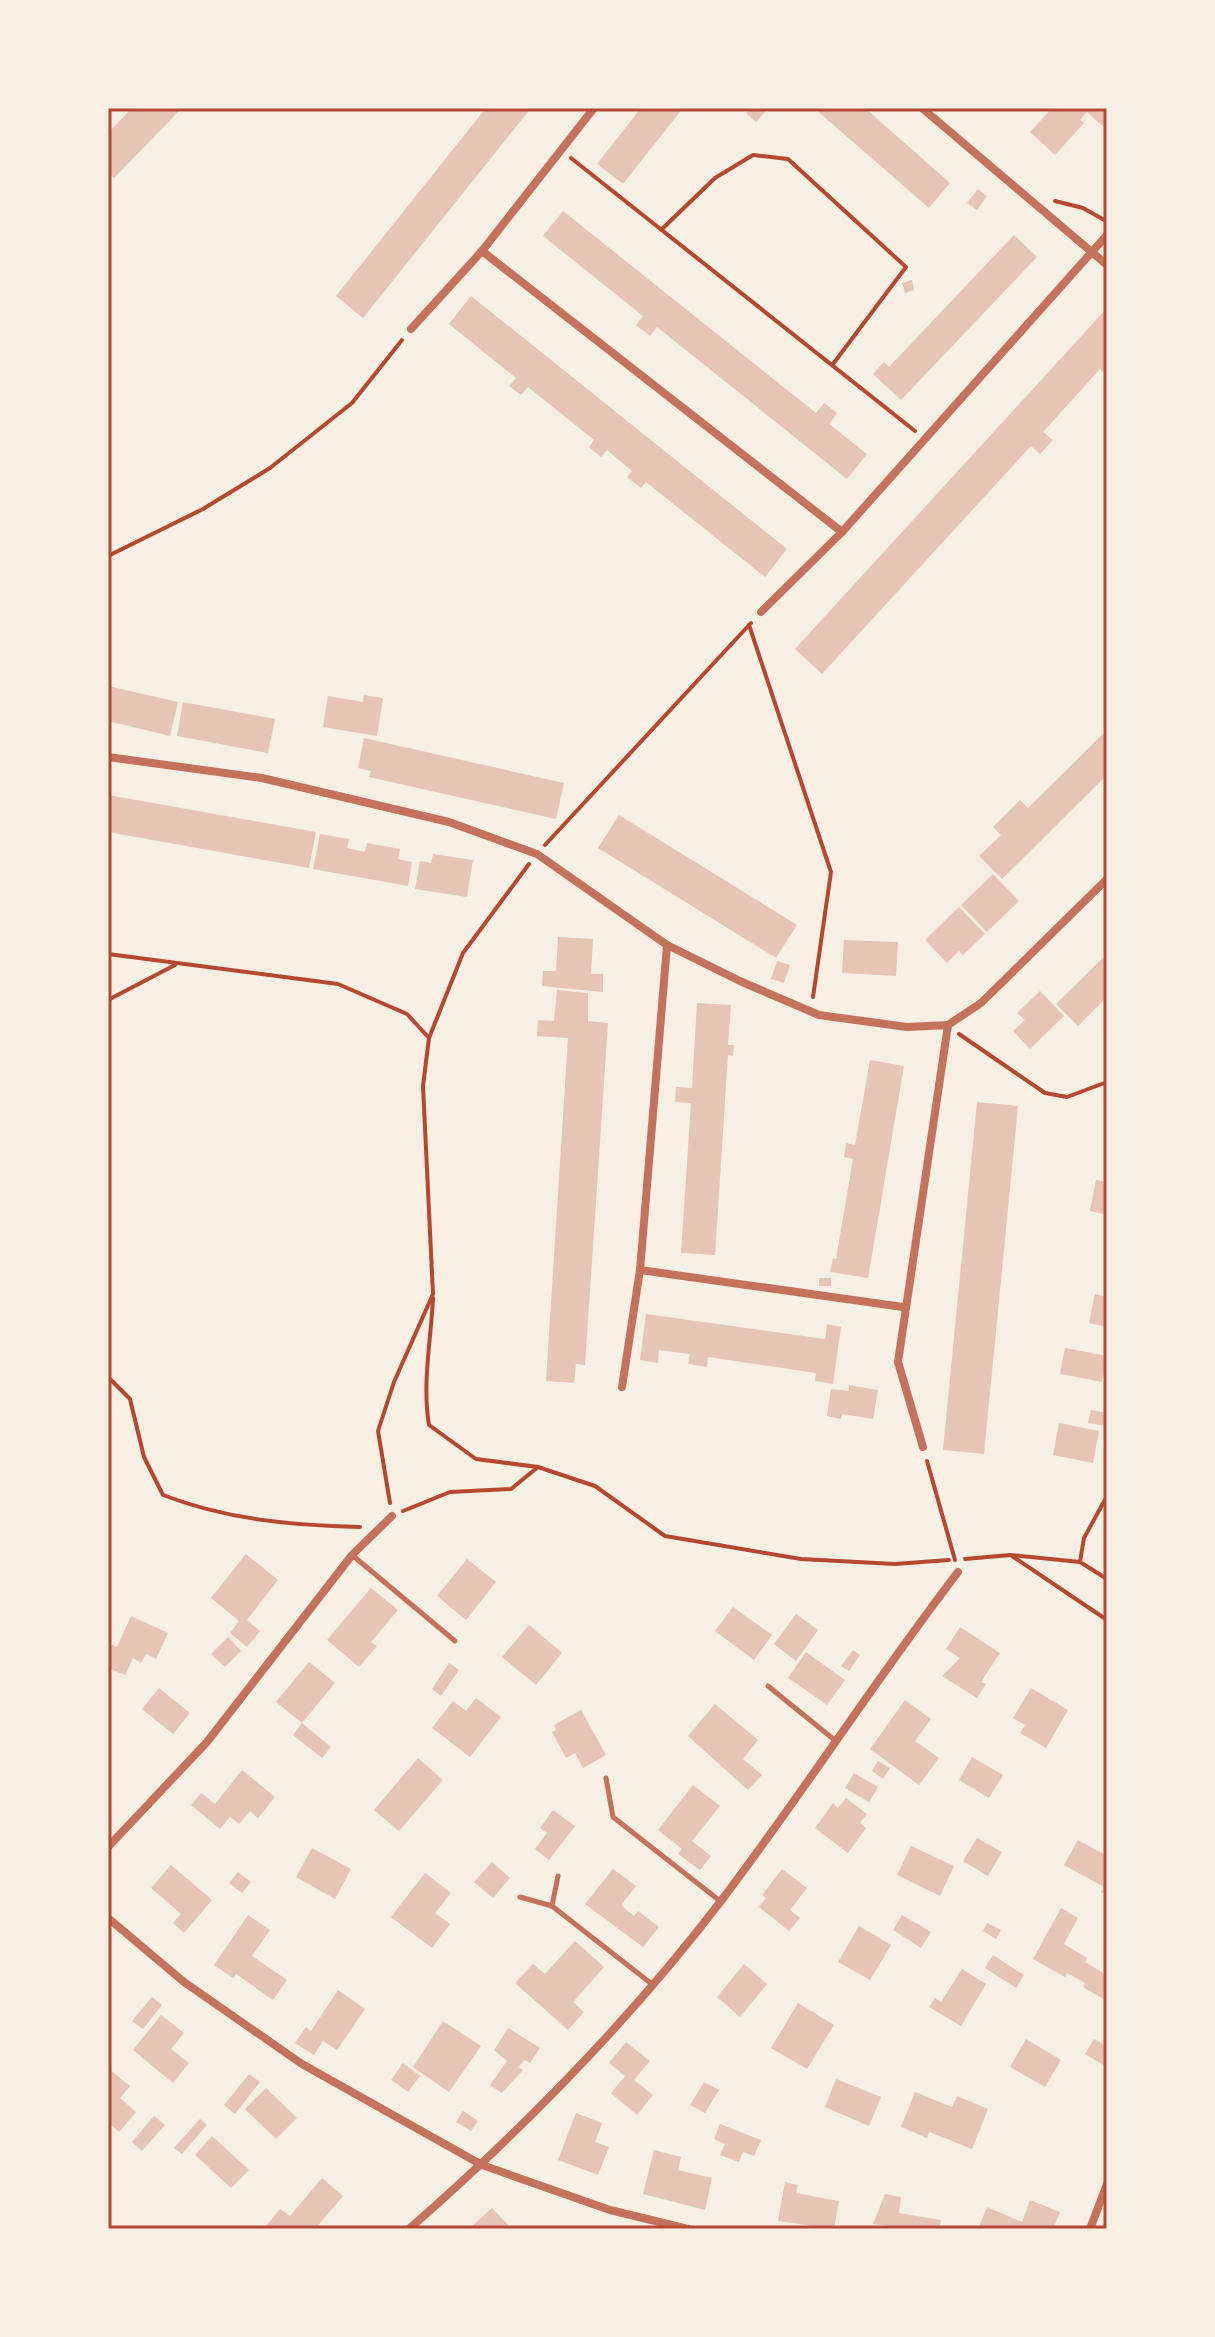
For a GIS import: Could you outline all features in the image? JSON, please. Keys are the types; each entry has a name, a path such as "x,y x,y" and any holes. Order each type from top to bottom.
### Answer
{"street":[{"path":"411,329 482,251 594,108"},
{"path":"922,108 1107,265"},
{"path":"761,612 842,532 1107,235"},
{"path":"482,251 842,532"},
{"path":"108,757 262,778 449,822 537,854 667,945 742,982 810,1011 907,1027 948,1025 981,1003 1107,879"},
{"path":"622,1387 640,1270 667,945"},
{"path":"923,1447 898,1362 903,1307 948,1025"},
{"path":"640,1270 903,1307"},
{"path":"108,1847 207,1742 352,1555 392,1516"},
{"path":"409,2229 482,2165 653,1986 721,1902 958,1572"},
{"path":"108,1918 184,1982 302,2064 482,2165 610,2210 668,2227 688,2229"},
{"path":"1090,2229 1107,2184"}],"lane":[{"path":"352,1555 455,1641"},
{"path":"768,1686 838,1742"},
{"path":"606,1778 613,1817 721,1902"},
{"path":"552,1906 558,1876"},
{"path":"520,1897 552,1906 653,1986"}],"path":[{"path":"561,150 926,440"},
{"path":"662,229 715,178 753,155 788,159 906,267 833,364"},
{"path":"108,556 203,509 270,468 352,403 411,329"},
{"path":"761,612 537,854 463,953 429,1038 423,1086 433,1294 431,1344 424,1393 429,1425 476,1459 538,1467 595,1486 665,1536 801,1559 895,1564 1010,1555 1080,1562 1107,1579"},
{"path":"749,625 831,872 810,1011"},
{"path":"108,954 338,984 407,1014 429,1038"},
{"path":"108,1000 177,964"},
{"path":"948,1025 1045,1093 1067,1097 1107,1082"},
{"path":"433,1294 394,1382 378,1431 392,1516 450,1492 511,1489 538,1467"},
{"path":"108,1377 130,1399 144,1457 163,1495 199,1509 268,1524 379,1528"},
{"path":"923,1447 958,1572"},
{"path":"1080,1562 1084,1538 1107,1496"},
{"path":"1010,1555 1107,1620"}],"building":[{"path":"132,108 182,108 114,178 108,172 108,133"},
{"path":"486,108 531,108 363,318 336,296"},
{"path":"641,108 683,108 623,184 597,164"},
{"path":"751,108 768,109 756,122 746,113"},
{"path":"814,108 865,108 950,183 929,208"},
{"path":"1052,108 1107,108 1107,130 1087,112 1080,120 1084,123 1055,155 1030,132"},
{"path":"978,189 987,196 977,210 967,203"},
{"path":"563,211 816,413 824,403 837,413 829,424 867,454 847,479 657,327 650,336 636,325 643,316 543,236"},
{"path":"1014,235 1037,257 901,400 873,374 884,362 889,367"},
{"path":"912,280 914,290 905,293 902,283"},
{"path":"471,296 787,549 765,577 646,482 641,488 627,477 632,471 607,450 601,457 589,447 594,440 528,387 521,395 509,386 516,378 449,324"},
{"path":"1107,308 1107,376 1100,369 1043,432 1053,440 1040,454 1031,446 822,674 795,649"},
{"path":"108,686 178,702 170,736 108,721"},
{"path":"364,695 383,698 377,736 323,727 328,696 363,702"},
{"path":"183,702 275,719 268,753 177,736"},
{"path":"1107,730 1107,775 1002,879 979,856 1001,835 993,827 1020,800 1028,808"},
{"path":"364,738 564,783 556,819 369,777 371,771 358,768"},
{"path":"108,795 316,832 309,868 108,832"},
{"path":"619,815 797,925 776,958 598,848"},
{"path":"320,834 349,839 347,848 365,852 367,843 400,849 398,859 412,862 408,886 313,869"},
{"path":"433,854 473,860 467,897 415,889 420,861 431,863"},
{"path":"993,874 1019,901 987,932 961,905"},
{"path":"959,907 985,934 963,955 959,951 947,963 925,940"},
{"path":"558,937 593,939 591,974 603,974 603,992 542,986 543,971 556,971"},
{"path":"844,940 898,942 896,976 842,973"},
{"path":"1107,954 1107,997 1078,1026 1056,1004"},
{"path":"777,961 790,965 784,983 771,979"},
{"path":"557,990 588,993 588,1021 608,1023 585,1365 576,1364 574,1383 546,1381 568,1038 537,1036 538,1020 554,1021"},
{"path":"1040,991 1064,1016 1030,1049 1013,1031 1025,1020 1017,1013"},
{"path":"697,1003 731,1005 728,1045 734,1045 733,1056 728,1055 715,1255 681,1253 691,1103 675,1102 676,1087 692,1088"},
{"path":"870,1060 904,1066 868,1278 830,1272 833,1258 836,1259 853,1159 844,1157 846,1143 855,1145"},
{"path":"977,1102 1018,1106 984,1454 943,1450"},
{"path":"1096,1180 1107,1182 1107,1215 1090,1211"},
{"path":"819,1278 831,1278 831,1286 819,1286"},
{"path":"1095,1294 1107,1297 1107,1327 1089,1323"},
{"path":"646,1314 825,1339 827,1324 841,1327 833,1384 815,1381 816,1373 708,1357 707,1367 688,1364 690,1354 659,1350 658,1363 640,1360"},
{"path":"1065,1348 1107,1356 1102,1382 1060,1374"},
{"path":"849,1385 878,1390 873,1419 842,1414 841,1419 827,1416 831,1389 849,1391"},
{"path":"1091,1410 1107,1413 1107,1426 1088,1423"},
{"path":"1059,1423 1099,1431 1093,1463 1053,1455"},
{"path":"246,1554 278,1580 247,1620 260,1631 247,1647 230,1633 239,1621 211,1598"},
{"path":"467,1559 496,1582 466,1620 437,1596"},
{"path":"371,1588 398,1610 371,1642 377,1646 359,1667 327,1640"},
{"path":"733,1607 772,1635 754,1660 715,1631"},
{"path":"796,1614 818,1630 796,1661 774,1644"},
{"path":"131,1616 168,1633 156,1659 146,1654 141,1663 133,1658 125,1675 108,1668 108,1653 112,1645 117,1647"},
{"path":"529,1625 562,1653 536,1685 502,1657"},
{"path":"960,1627 1000,1653 981,1682 986,1684 977,1698 942,1676 960,1658 946,1649"},
{"path":"228,1637 241,1651 225,1667 211,1654"},
{"path":"853,1650 860,1655 849,1671 841,1666"},
{"path":"806,1652 845,1680 827,1705 788,1678"},
{"path":"309,1662 335,1683 302,1723 276,1702"},
{"path":"449,1663 459,1670 441,1696 432,1689"},
{"path":"159,1688 190,1713 173,1734 142,1709"},
{"path":"1031,1688 1068,1710 1046,1748 1020,1733 1025,1725 1013,1718"},
{"path":"476,1698 501,1717 470,1757 432,1728 453,1701 466,1711"},
{"path":"905,1700 931,1719 915,1741 939,1758 919,1785 870,1749"},
{"path":"715,1704 758,1740 743,1759 762,1775 748,1790 688,1736"},
{"path":"581,1710 606,1755 583,1768 575,1753 566,1758 552,1732 556,1730 554,1725"},
{"path":"302,1723 331,1747 322,1758 293,1735"},
{"path":"972,1757 1003,1775 989,1798 959,1780"},
{"path":"418,1758 443,1780 399,1831 374,1810"},
{"path":"878,1761 890,1768 883,1779 872,1771"},
{"path":"242,1770 275,1797 258,1818 250,1811 239,1824 230,1817 220,1829 191,1805 201,1793 215,1804"},
{"path":"854,1773 878,1787 869,1802 845,1788"},
{"path":"693,1785 720,1806 692,1841 711,1856 700,1870 678,1854 682,1849 658,1830"},
{"path":"846,1798 867,1814 860,1823 866,1828 848,1853 815,1828 833,1803 838,1808"},
{"path":"553,1810 575,1826 549,1860 535,1849 547,1833 540,1828"},
{"path":"977,1838 1002,1852 988,1876 963,1861"},
{"path":"1078,1840 1107,1856 1107,1895 1101,1892 1104,1887 1064,1865"},
{"path":"911,1846 954,1866 940,1896 897,1875"},
{"path":"312,1848 351,1869 335,1899 296,1877"},
{"path":"492,1862 510,1878 493,1898 474,1882"},
{"path":"171,1865 212,1900 184,1933 173,1923 181,1914 151,1888"},
{"path":"613,1869 636,1886 621,1905 634,1916 638,1911 659,1927 643,1947 585,1904"},
{"path":"782,1869 807,1888 790,1910 800,1918 789,1931 759,1907 766,1898 762,1895"},
{"path":"238,1872 251,1882 242,1893 229,1883"},
{"path":"425,1873 451,1893 435,1913 450,1924 432,1948 391,1917"},
{"path":"1061,1908 1078,1918 1064,1944 1107,1975 1107,2001 1083,1987 1085,1983 1067,1973 1065,1977 1033,1959"},
{"path":"248,1915 270,1930 252,1956 287,1980 273,2000 236,1974 233,1978 214,1965"},
{"path":"902,1915 931,1932 921,1948 893,1930"},
{"path":"987,1923 1001,1930 996,1939 983,1931"},
{"path":"859,1926 891,1945 870,1980 838,1962"},
{"path":"575,1941 604,1967 573,2002 584,2012 568,2030 515,1983 533,1964 545,1974"},
{"path":"993,1955 1024,1975 1016,1988 985,1968"},
{"path":"744,1964 767,1984 740,2017 717,1997"},
{"path":"962,1969 986,1984 961,2026 929,2007 935,1998 941,2002"},
{"path":"338,1990 365,2009 337,2050 323,2041 314,2055 295,2043 306,2027 311,2031"},
{"path":"152,1997 162,2005 143,2029 132,2021"},
{"path":"798,2003 834,2025 807,2069 771,2048"},
{"path":"161,2015 184,2033 171,2049 189,2063 173,2083 133,2050"},
{"path":"443,2021 481,2046 449,2092 413,2067"},
{"path":"508,2028 540,2048 530,2063 524,2060 519,2067 523,2070 502,2093 490,2085 507,2061 494,2050"},
{"path":"1026,2039 1061,2060 1045,2087 1010,2067"},
{"path":"1094,2039 1107,2046 1107,2067 1085,2054"},
{"path":"626,2042 650,2061 634,2080 653,2095 637,2115 611,2093 625,2076 609,2063"},
{"path":"403,2063 420,2076 408,2092 391,2080"},
{"path":"110,2070 130,2086 120,2098 136,2112 119,2132 108,2122"},
{"path":"249,2074 260,2082 235,2114 224,2105"},
{"path":"836,2079 881,2097 869,2126 825,2107"},
{"path":"704,2082 719,2090 705,2113 690,2105"},
{"path":"266,2088 297,2118 276,2139 245,2109"},
{"path":"915,2092 952,2107 957,2096 988,2109 972,2149 929,2132 927,2138 901,2127"},
{"path":"463,2111 478,2121 471,2131 456,2122"},
{"path":"576,2113 602,2123 595,2142 609,2147 598,2175 558,2160"},
{"path":"154,2116 165,2125 142,2151 132,2142"},
{"path":"200,2119 207,2125 182,2154 174,2148"},
{"path":"720,2124 761,2140 754,2156 743,2152 739,2162 720,2155 725,2144 714,2139"},
{"path":"212,2136 249,2170 231,2188 195,2155"},
{"path":"654,2150 681,2157 678,2170 712,2178 705,2210 643,2194"},
{"path":"322,2178 343,2196 315,2229 270,2229 266,2226 280,2209 290,2216"},
{"path":"785,2182 798,2185 796,2193 839,2201 834,2229 778,2221"},
{"path":"885,2194 901,2197 899,2213 941,2220 939,2229 888,2229 889,2226 873,2224"},
{"path":"1030,2200 1060,2212 1053,2229 978,2229 987,2207 1022,2222"},
{"path":"492,2208 512,2229 469,2229"}]}
